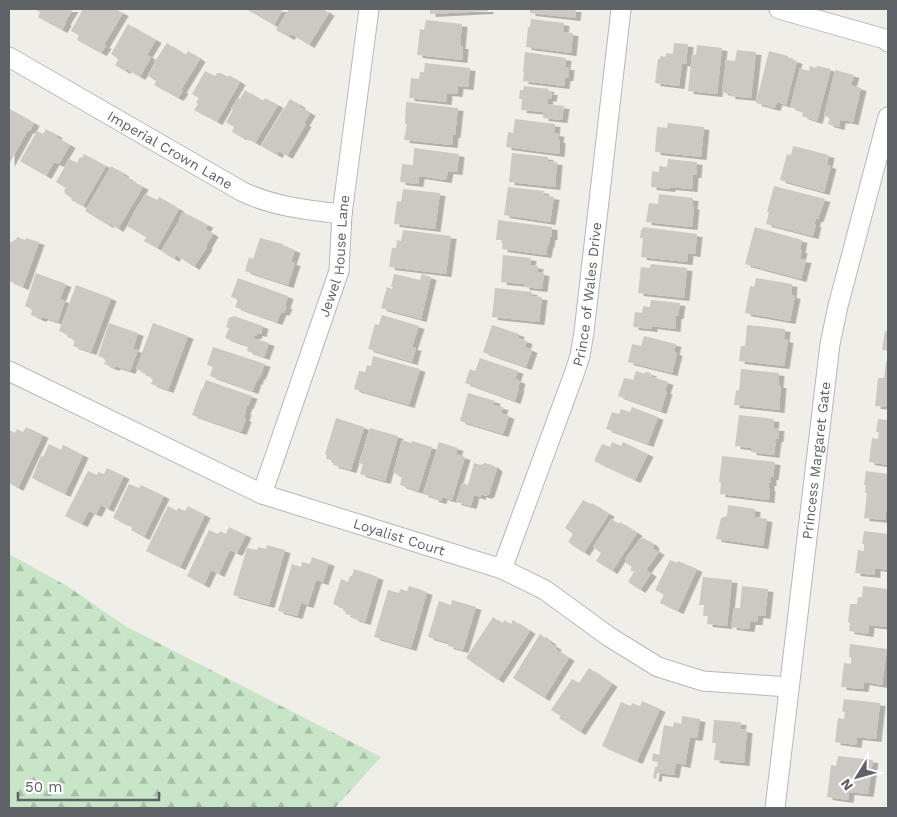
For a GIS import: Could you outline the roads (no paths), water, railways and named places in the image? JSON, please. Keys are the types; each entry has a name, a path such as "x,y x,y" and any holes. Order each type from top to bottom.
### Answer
{"street":[{"name":"Jewel House Lane","path":"262,494 339,271 342,214 369,9"},
{"name":"Prince of Wales Drive","path":"502,568 574,374 581,350 621,9"},
{"path":"779,9 885,38 888,42"},
{"name":"Imperial Crown Lane","path":"9,57 243,192 288,207 342,214"},
{"name":"Princess Margaret Gate","path":"775,808 830,344 838,306 888,117"},
{"name":"Loyalist Court","path":"9,371 262,494 502,568 545,590 608,636 658,667 703,681 789,687"}]}
